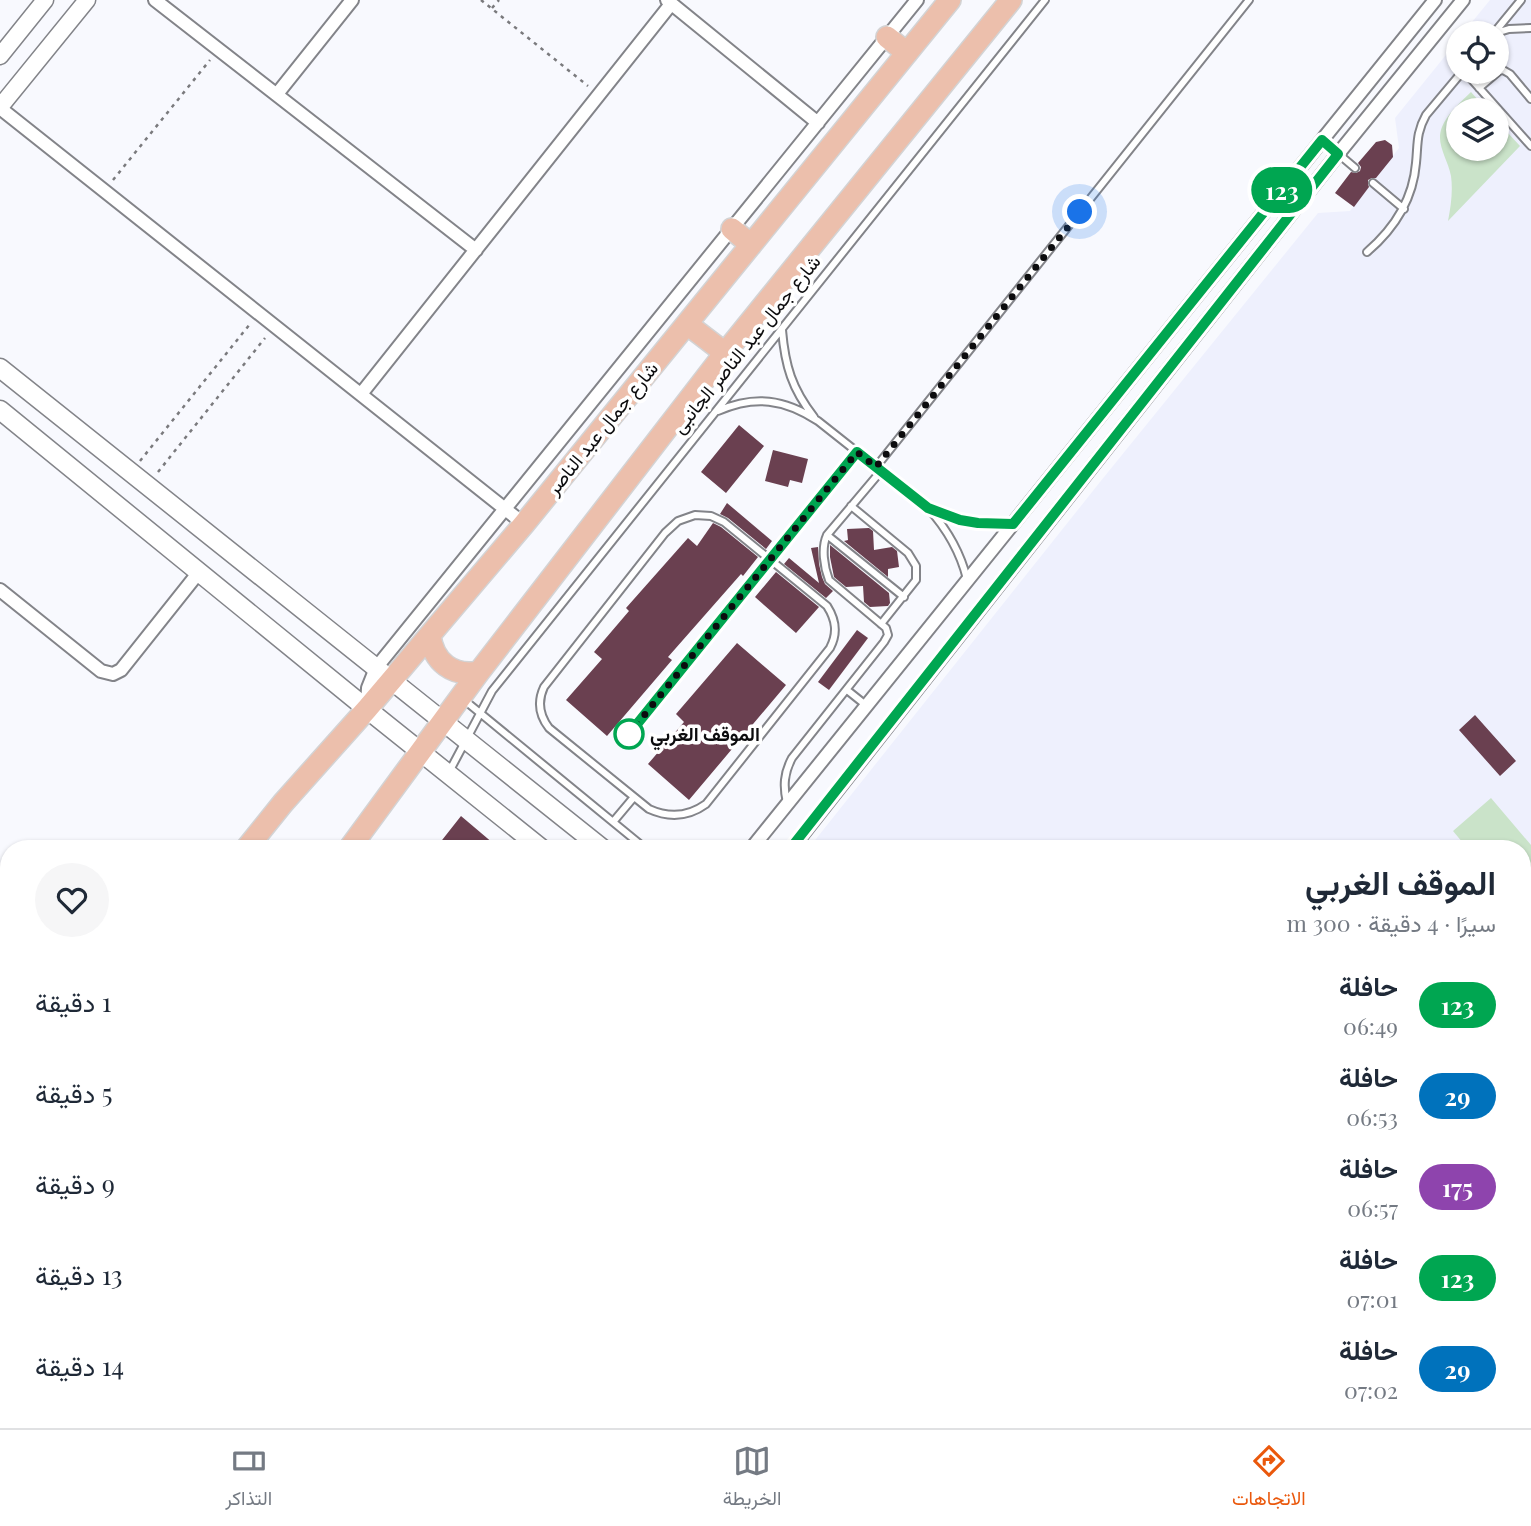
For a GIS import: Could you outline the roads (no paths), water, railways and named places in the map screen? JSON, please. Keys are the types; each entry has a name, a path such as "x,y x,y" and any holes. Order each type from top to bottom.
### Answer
{"main road":[{"name":"شارع جمال عبد الناصر","path":"253,840 367,709 384,674 430,635 524,524 950,0"},
{"path":"355,840 460,697 725,353 1011,0"},
{"path":"887,37 907,53"},
{"path":"732,229 751,245"},
{"path":"687,324 725,353"},
{"path":"0,368 592,840"},
{"path":"0,410 531,840"},
{"path":"430,635 437,658 449,668 464,673 479,672"}],"street":[{"path":"0,55 46,0"},
{"path":"87,0 0,107 524,524"},
{"path":"155,0 476,250"},
{"path":"277,94 352,0"},
{"path":"384,674 505,509 917,0"},
{"path":"758,840 1435,0"},
{"path":"797,840 1338,154 1463,0"},
{"path":"361,394 599,95 669,2 817,122"},
{"path":"0,590 101,671 113,674 121,670 199,572"}],"lane":[{"name":"شارع جمال عبد الناصر الجانبى","path":"448,774 492,691 1045,0"},
{"path":"787,805 784,779 789,764 887,639 887,631 881,624 829,580 824,546 827,535 1249,0"},
{"path":"1504,21 1521,0"},
{"path":"1509,29 1531,28"},
{"path":"1479,88 1503,70 1510,74 1531,99"},
{"path":"1367,252 1394,225 1404,209 1415,176 1417,140 1422,123 1453,84"},
{"path":"1475,84 1531,146"},
{"path":"1322,140 1355,168"},
{"path":"1373,183 1404,209"},
{"path":"782,330 784,355 791,379 802,401 818,421"},
{"path":"715,412 750,401 768,401 794,408 818,421 928,508 953,541 967,581"},
{"path":"629,734 857,452"},
{"path":"851,506 908,553 918,573 904,597 881,624"},
{"path":"928,508 960,520 1013,524"},
{"path":"695,515 718,519 770,559 827,606 834,619 835,634 830,648 706,804 683,815 666,815 649,809 549,728 540,713 540,698 544,687 665,533 678,521 695,515"},
{"path":"827,535 904,597"},
{"path":"847,690 867,706"},
{"path":"460,697 635,840"},
{"path":"613,822 634,797"}],"place":[{"name":"الموقف الغربي","path":"629,734"}]}
